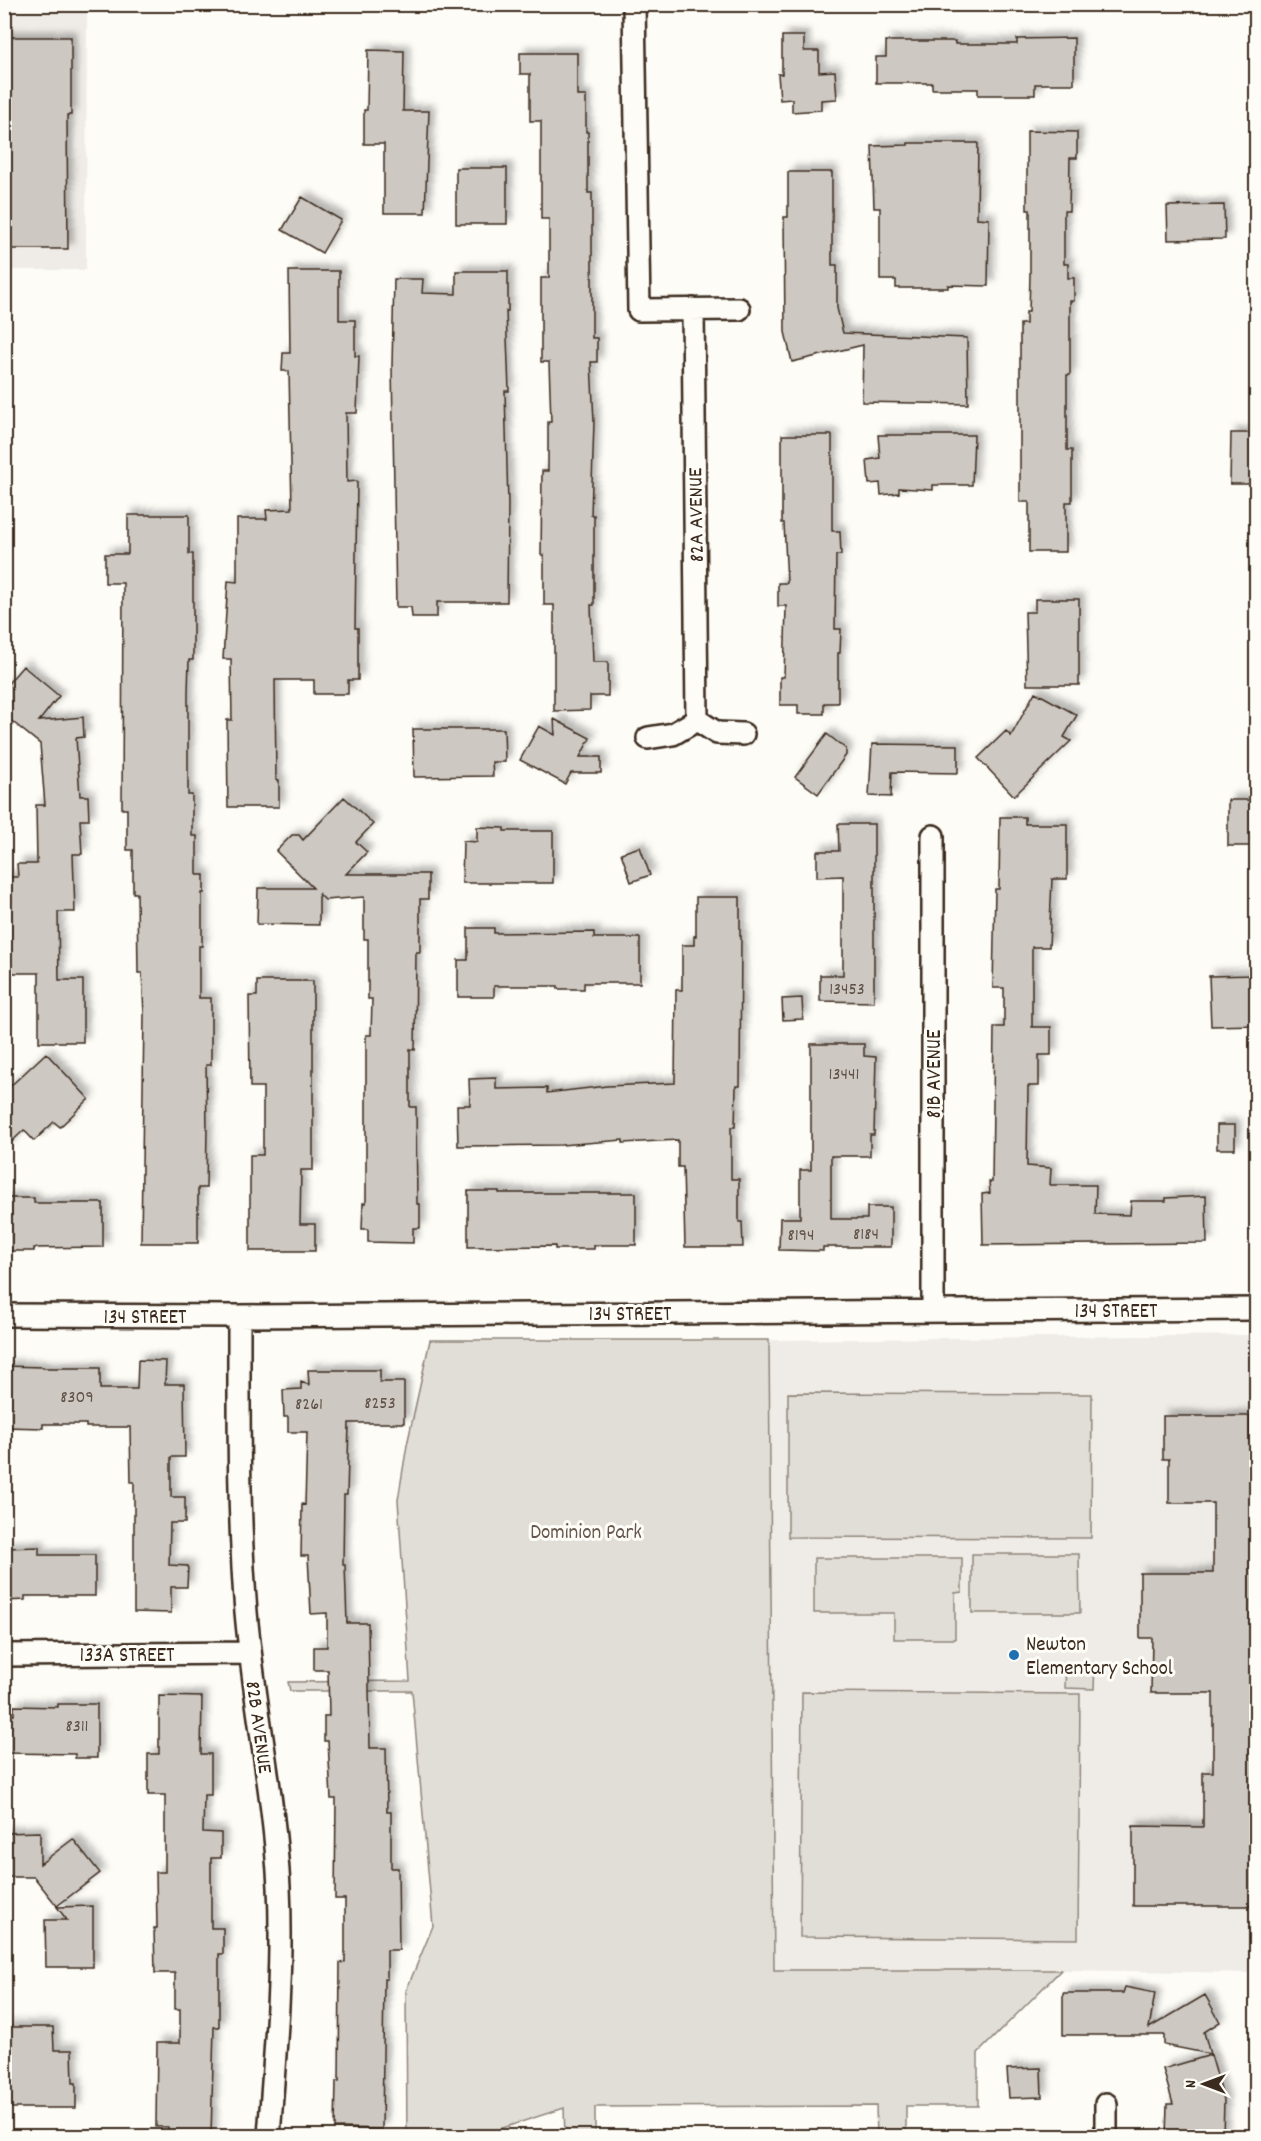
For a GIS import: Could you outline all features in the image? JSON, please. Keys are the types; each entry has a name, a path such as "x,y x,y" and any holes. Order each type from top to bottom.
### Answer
{"street":[{"path":"634,4 639,310 739,309"},
{"name":"82A AVENUE","path":"693,309 697,720"},
{"path":"648,738 673,734 697,720 717,733 743,734"},
{"name":"81B AVENUE","path":"933,837 933,1311"},
{"name":"134 STREET","path":"4,1315 239,1316 1257,1309"},
{"name":"82B AVENUE","path":"239,1316 240,1526 250,1653 273,1821 279,1898 279,1989 269,2136"},
{"name":"133A STREET","path":"4,1655 250,1653"},
{"path":"1106,2104 1106,2136"}],"shaded area":[{"path":"5,12 87,12 86,270 5,270"},
{"name":"Newton Elementary School","path":"1256,1335 1256,1973 1061,1970 774,1971 769,1340"}],"green space":[{"name":"Dominion Park","path":"430,1340 769,1340 774,1970 1061,1970 978,2053 978,2106 906,2106 906,2136 877,2136 876,2106 595,2107 595,2136 565,2136 564,2108 478,2136 407,2136 406,1991 433,1926 412,1691 290,1691 288,1682 410,1681 398,1500 407,1445"},
{"path":"788,1393 1092,1394 1091,1538 788,1537"},
{"path":"972,1554 1079,1554 1080,1613 972,1613"},
{"path":"814,1558 962,1558 962,1592 955,1593 955,1639 894,1639 894,1613 814,1613"},
{"path":"1066,1663 1095,1663 1094,1689 1065,1688"},
{"path":"802,1692 1080,1694 1078,1939 800,1937"}],"building":[{"path":"782,36 804,36 804,51 819,51 819,72 835,71 837,99 821,100 821,110 792,112 792,99 780,100 778,74 782,74"},
{"path":"4,37 71,37 71,115 67,115 68,249 4,249"},
{"path":"1074,38 1074,84 1035,84 1035,95 978,95 978,89 932,89 932,83 876,83 876,57 886,57 886,41 1017,44 1017,39"},
{"path":"368,50 404,51 403,111 429,111 425,213 384,213 384,144 364,144"},
{"path":"520,53 577,53 577,96 586,96 588,193 592,193 592,338 597,338 597,362 591,362 594,422 591,515 594,515 594,605 591,605 593,662 608,662 608,696 590,696 590,710 554,711 554,605 544,605 544,555 541,555 542,471 548,471 548,422 551,422 549,362 541,362 541,278 549,278 549,219 541,219 541,121 530,121 530,74 520,74"},
{"path":"1027,131 1077,132 1077,158 1070,158 1069,211 1064,211 1064,264 1068,264 1068,278 1074,278 1074,301 1070,301 1070,375 1067,375 1067,450 1072,450 1072,502 1066,502 1066,552 1029,552 1029,502 1020,502 1020,324 1026,324 1026,312 1029,312 1030,275"},
{"path":"908,143 978,143 977,218 989,219 988,286 948,285 948,288 896,288 896,280 880,280 880,208 874,208 872,146 908,145"},
{"path":"456,168 507,168 507,224 456,224"},
{"path":"788,172 832,172 832,265 837,265 837,308 843,333 967,338 968,404 862,402 863,345 792,362 785,332 784,217 788,217"},
{"path":"302,197 341,220 322,253 282,230"},
{"path":"1224,205 1225,239 1168,240 1167,206"},
{"path":"289,271 339,271 339,320 355,320 355,356 359,356 357,413 346,413 347,482 357,481 355,628 358,628 358,680 348,680 348,694 314,694 314,680 275,680 276,780 279,780 279,807 228,807 227,720 232,720 231,659 223,659 228,581 237,582 237,519 267,519 266,510 292,509 289,371 282,371 283,353 290,353"},
{"path":"456,271 508,271 508,311 506,311 509,391 505,391 508,504 507,602 437,602 437,617 412,617 411,607 396,607 392,365 394,279 423,279 422,293 456,294"},
{"path":"1231,433 1257,433 1257,484 1230,484"},
{"path":"782,435 832,435 832,531 840,531 841,555 836,555 835,629 841,629 840,653 838,653 838,703 824,703 824,714 798,714 798,705 780,705 780,677 784,677 786,606 778,606 778,583 787,583 784,523 782,523"},
{"path":"878,435 974,435 972,485 933,485 933,490 899,488 899,493 881,495 880,483 869,484 867,460 880,458"},
{"path":"128,515 189,515 189,554 193,554 193,660 189,660 188,795 192,795 192,836 197,836 197,875 204,875 202,946 199,946 199,998 211,998 211,1065 206,1065 206,1188 198,1188 198,1243 141,1243 144,1014 142,973 138,973 137,893 133,893 133,850 127,850 127,809 122,809 123,583 105,583 105,554 128,554"},
{"path":"1035,599 1079,599 1079,685 1027,685 1025,612 1035,612"},
{"path":"23,666 59,696 39,721 83,717 84,737 76,738 80,796 88,796 89,820 80,820 82,854 73,854 75,912 58,912 59,980 83,980 83,1042 39,1042 39,973 6,973 6,877 18,877 17,864 37,864 36,805 45,805 40,744 4,715 4,688"},
{"path":"1035,692 1077,715 1064,737 1071,741 1014,796 978,758 1006,731 1011,736"},
{"path":"554,719 590,738 580,757 601,757 601,773 571,773 565,784 520,760 539,726 555,735"},
{"path":"413,729 504,729 505,762 492,762 493,776 414,777"},
{"path":"827,734 846,749 846,755 818,794 795,777"},
{"path":"872,744 958,745 958,773 892,772 891,797 869,796"},
{"path":"344,797 373,824 356,842 367,852 346,874 428,874 428,899 420,899 420,952 416,952 415,1050 410,1049 410,1107 416,1107 417,1204 420,1204 420,1228 413,1228 413,1243 368,1242 368,1229 362,1229 363,1203 366,1203 366,1035 371,1035 372,999 368,999 368,939 364,939 364,897 325,900 319,894 319,925 257,924 258,888 313,888 276,851 292,835 299,835 303,840"},
{"path":"1228,800 1257,800 1257,846 1228,846"},
{"path":"1000,817 1025,817 1025,824 1067,824 1067,879 1052,879 1049,947 1032,947 1032,1027 1051,1027 1051,1055 1039,1055 1039,1086 1028,1086 1027,1166 1051,1168 1050,1185 1096,1185 1095,1214 1130,1215 1131,1201 1166,1201 1166,1198 1206,1196 1207,1243 983,1245 982,1194 990,1193 989,1182 992,1182 994,1027 1004,1027 1004,988 993,988 995,889 999,889"},
{"path":"838,824 874,824 874,1002 820,1001 820,975 843,975 843,876 817,877 817,851 839,851"},
{"path":"477,827 504,828 504,831 553,831 553,883 462,883 463,841 477,842"},
{"path":"640,847 650,875 631,882 621,853"},
{"path":"696,897 740,897 740,1086 736,1086 735,1127 731,1127 731,1179 739,1179 739,1222 742,1222 743,1247 685,1247 683,1167 678,1167 678,1140 623,1143 623,1140 561,1145 458,1146 457,1105 470,1105 469,1079 496,1078 496,1089 547,1088 547,1093 607,1086 675,1083 676,990 682,990 682,945 694,945 694,936 696,936"},
{"path":"468,928 494,928 494,933 594,932 594,938 640,938 640,983 584,983 584,989 558,989 558,986 494,986 494,997 458,997 458,960 468,960"},
{"path":"1257,975 1257,1025 1211,1026 1209,976"},
{"path":"257,981 313,981 313,1170 301,1170 300,1224 315,1224 315,1251 250,1251 250,1155 263,1155 263,1087 250,1087 249,996 257,996"},
{"path":"802,998 803,1019 783,1020 782,999"},
{"path":"811,1044 864,1044 864,1056 876,1057 874,1135 870,1135 870,1156 831,1156 831,1219 867,1219 867,1207 891,1207 891,1247 823,1247 823,1251 779,1250 780,1218 800,1218 800,1170 811,1170"},
{"path":"46,1053 89,1099 60,1127 54,1122 34,1141 24,1130 4,1149 4,1092"},
{"path":"1217,1125 1235,1125 1235,1149 1217,1149"},
{"path":"468,1191 636,1193 636,1245 594,1245 594,1249 555,1249 555,1246 468,1247"},
{"path":"4,1198 34,1198 34,1203 103,1203 103,1247 4,1251"},
{"path":"138,1360 166,1361 165,1384 184,1384 185,1457 171,1457 171,1497 185,1497 185,1523 170,1523 169,1565 188,1566 187,1587 171,1587 171,1613 134,1612 134,1482 131,1482 130,1427 43,1424 43,1428 4,1427 4,1366 100,1368 100,1389 137,1389"},
{"path":"308,1370 380,1370 380,1382 404,1382 404,1423 349,1423 347,1495 344,1495 343,1565 345,1565 347,1623 368,1623 370,1748 386,1748 387,1812 391,1812 391,1868 398,1868 399,1950 387,1950 387,1979 384,1979 382,2129 335,2128 336,2081 339,2081 340,1963 345,1962 345,1899 335,1899 336,1799 331,1799 328,1741 324,1741 324,1716 329,1716 328,1670 314,1670 314,1647 327,1647 327,1613 311,1614 308,1556 301,1556 307,1432 288,1432 288,1417 284,1417 283,1390 301,1389 301,1382 309,1385"},
{"path":"1163,1416 1250,1416 1250,1434 1257,1434 1255,1906 1133,1906 1133,1826 1203,1827 1203,1772 1213,1772 1213,1693 1151,1693 1152,1638 1140,1638 1140,1573 1213,1573 1213,1503 1169,1503 1169,1459 1163,1459"},
{"path":"39,1547 39,1555 95,1555 95,1596 25,1596 25,1600 4,1601 4,1548"},
{"path":"159,1696 202,1697 201,1754 211,1754 211,1795 204,1795 203,1832 221,1833 221,1858 211,1858 211,1928 223,1928 223,1954 219,1954 219,2027 214,2027 211,2136 168,2136 168,2127 156,2127 157,2043 180,2043 180,2009 175,2009 175,1973 155,1973 156,1872 165,1872 165,1795 148,1795 148,1754 159,1754"},
{"path":"58,1704 97,1704 97,1758 75,1758 75,1754 4,1753 4,1715 14,1715 14,1706 58,1707"},
{"path":"40,1832 40,1864 73,1839 100,1873 57,1906 34,1877 4,1877 4,1833"},
{"path":"93,1906 93,1967 46,1967 45,1920 67,1920 57,1907"},
{"path":"1125,1987 1155,1993 1149,2028 1205,1995 1220,2022 1204,2032 1210,2054 1164,2045 1164,2035 1063,2035 1063,1993 1123,1993"},
{"path":"4,2027 53,2027 54,2050 72,2050 76,2108 4,2108"},
{"path":"1211,2055 1224,2100 1223,2136 1166,2136 1167,2104 1173,2104 1163,2069"},
{"path":"1041,2068 1042,2097 1009,2098 1007,2069"}],"place":[{"name":"Newton Elementary School","path":"1014,1655"}]}
